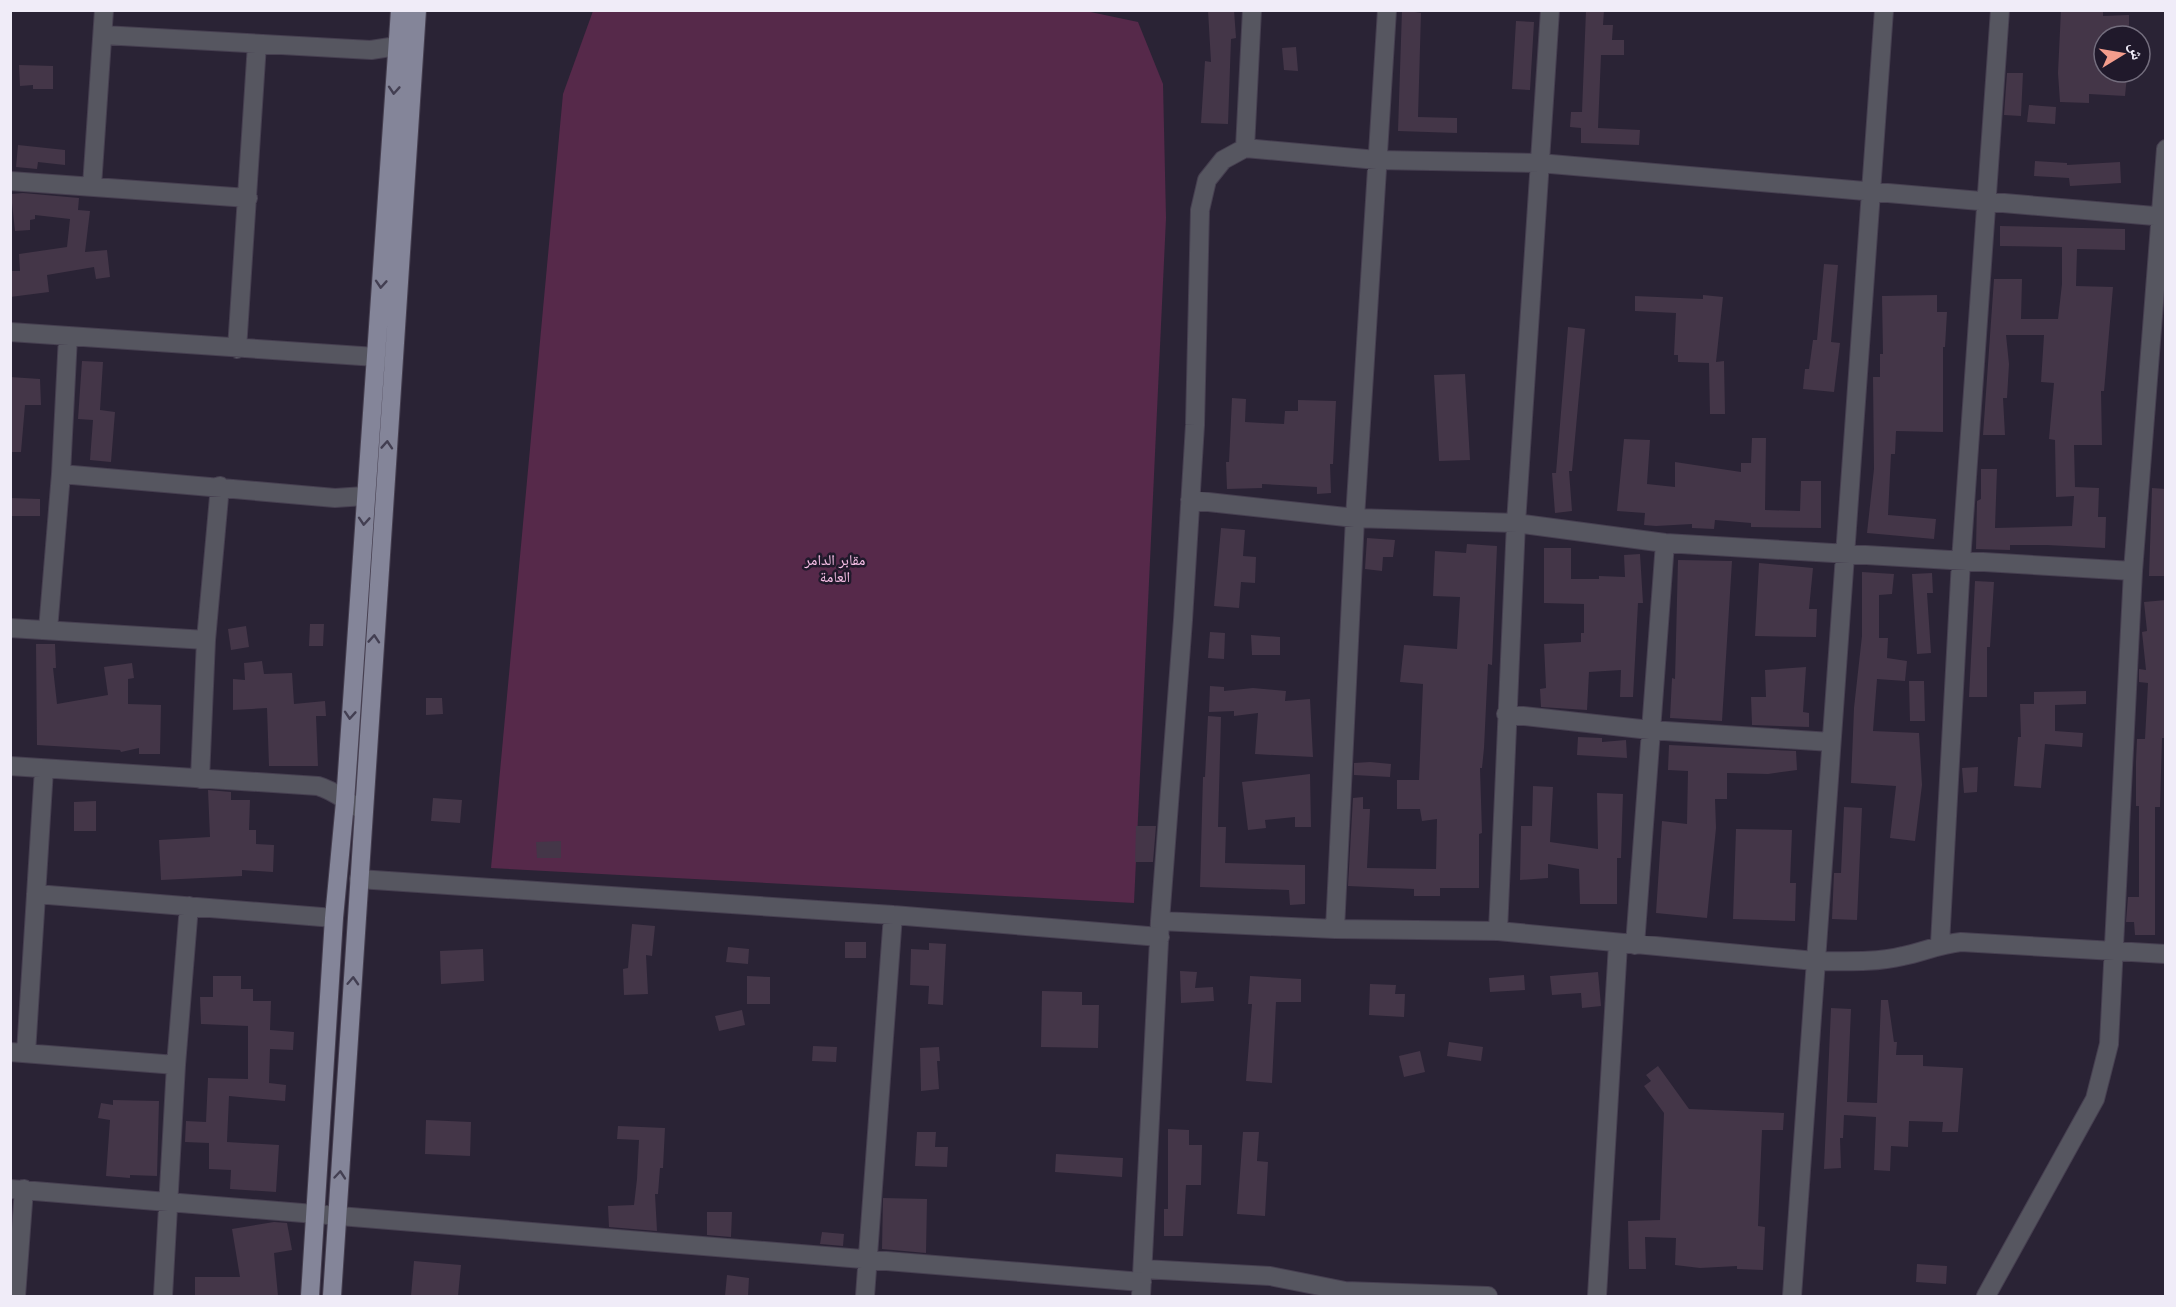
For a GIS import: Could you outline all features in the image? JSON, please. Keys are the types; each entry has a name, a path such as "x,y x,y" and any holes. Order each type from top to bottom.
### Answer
{"main road":[{"path":"332,1296 363,810 400,10"},
{"path":"310,1296 334,918 345,802 365,496 384,357 417,10"}],"street":[{"path":"93,186 104,10"},
{"path":"1245,148 1252,10"},
{"path":"1335,929 1355,518 1388,10"},
{"path":"1498,931 1516,523 1550,10"},
{"path":"1792,1296 1884,10"},
{"path":"1940,944 1960,561 2000,10"},
{"path":"103,35 371,50 397,46"},
{"path":"237,349 257,44"},
{"path":"1142,1283 1160,929 1195,425 1200,210 1208,180 1223,160 1245,148 1377,160 1539,163 1870,193 1988,200 2163,216"},
{"path":"1986,1296 2095,1099 2109,1044 2133,571 2163,216 2166,148"},
{"path":"10,181 248,198"},
{"path":"10,332 237,349 384,357"},
{"path":"48,630 61,474 68,336"},
{"path":"61,474 220,486 335,498 365,496"},
{"path":"200,778 206,640 220,486"},
{"path":"1190,500 1355,518 1516,523 1665,543 2133,571"},
{"path":"1597,1296 1627,945 1650,730 1665,543"},
{"path":"10,628 206,640"},
{"path":"1506,714 1650,730 1831,742"},
{"path":"10,766 318,786 337,794 345,802 363,810"},
{"path":"44,769 36,894 18,1052 176,1065"},
{"path":"359,879 894,915 1160,929 1498,931 1815,961 1872,960 1903,956 1940,944 1984,942 2166,954"},
{"path":"36,894 334,918"},
{"path":"163,1296 176,1065 189,906"},
{"path":"865,1296 894,915"},
{"path":"16,1296 17,1189 314,1212 1142,1283 1270,1276 1312,1291 1488,1296"}],"green space":[{"name":"مقابر الدامر العامة","path":"1081,10 1138,22 1163,84 1166,218 1134,903 491,868 563,94 593,11"}],"building":[{"path":"1208,10 1234,10 1236,38 1231,39 1228,124 1201,123 1205,61 1211,62"},
{"path":"1402,10 1421,13 1418,117 1457,118 1457,133 1398,131"},
{"path":"1586,10 1604,10 1603,25 1613,25 1612,40 1624,40 1624,55 1601,55 1598,128 1640,130 1639,145 1581,143 1581,128 1570,127 1571,112 1582,112"},
{"path":"2061,10 2103,10 2103,16 2129,15 2129,24 2092,24 2092,84 2126,84 2125,96 2089,94 2089,103 2060,102 2058,73"},
{"path":"1516,21 1534,22 1530,90 1512,89"},
{"path":"1296,47 1298,71 1284,70 1282,48"},
{"path":"19,65 53,66 53,89 33,89 33,85 20,86"},
{"path":"2007,73 2023,73 2021,116 2004,115"},
{"path":"2029,105 2056,107 2055,124 2027,122"},
{"path":"18,145 65,150 65,165 38,162 37,169 16,167"},
{"path":"2035,161 2067,163 2067,165 2120,162 2121,183 2070,186 2069,178 2034,176"},
{"path":"11,194 79,198 78,210 90,211 85,252 107,250 110,277 96,279 94,267 47,275 49,292 10,297 10,271 20,271 19,254 67,247 70,219 35,215 35,219 30,220 30,230 15,231"},
{"path":"2000,226 2125,229 2125,250 2077,249 2076,286 2113,287 2104,391 2101,391 2102,445 2074,445 2075,487 2099,488 2098,517 2106,517 2105,548 2010,545 2010,550 1976,549 1977,501 1981,499 1981,469 1997,469 1995,528 2072,526 2074,496 2056,497 2055,440 2049,439 2054,383 2041,382 2044,335 2006,335 2009,364 2007,398 2003,398 2005,435 1983,435 1994,279 2022,279 2021,319 2058,319 2062,284 2062,247 2000,246"},
{"path":"1824,264 1838,265 1831,342 1840,343 1834,392 1803,389 1805,369 1809,369 1813,340 1817,340"},
{"path":"1703,295 1723,297 1716,362 1724,361 1725,414 1710,414 1709,363 1678,362 1678,355 1674,355 1676,313 1635,311 1635,296 1703,299"},
{"path":"1937,295 1937,312 1947,312 1945,347 1943,347 1943,432 1896,431 1895,454 1891,454 1888,515 1936,519 1934,539 1867,533 1874,469 1873,377 1880,377 1880,354 1883,354 1882,296"},
{"path":"1568,327 1585,329 1572,471 1569,471 1572,511 1555,513 1552,473 1556,473"},
{"path":"82,361 103,362 100,410 115,412 111,462 90,460 93,420 78,419"},
{"path":"1465,374 1470,460 1439,461 1434,375"},
{"path":"10,377 40,379 41,405 25,405 21,452 10,452"},
{"path":"1232,398 1246,399 1245,422 1284,424 1285,411 1298,411 1298,400 1336,401 1333,464 1330,464 1331,493 1317,494 1317,487 1262,484 1262,488 1227,489 1226,462 1229,462"},
{"path":"1752,438 1766,438 1765,510 1800,511 1801,481 1821,481 1821,528 1751,527 1751,523 1715,520 1714,529 1692,528 1692,524 1644,525 1645,513 1617,511 1624,439 1650,440 1647,484 1675,487 1675,462 1741,472 1741,463 1751,463"},
{"path":"2152,488 2166,489 2166,576 2149,576"},
{"path":"10,498 40,499 40,516 10,516"},
{"path":"1221,528 1245,530 1243,556 1256,557 1255,583 1241,582 1239,608 1214,606"},
{"path":"1367,538 1395,540 1393,557 1383,557 1382,571 1365,569"},
{"path":"1467,544 1497,546 1492,665 1488,664 1484,748 1482,768 1480,768 1482,833 1479,834 1479,888 1440,888 1440,896 1414,896 1414,889 1348,886 1353,798 1363,797 1363,809 1370,809 1367,868 1436,869 1437,819 1422,821 1420,809 1397,809 1397,780 1419,780 1423,684 1400,682 1404,645 1457,649 1460,597 1433,596 1435,551 1466,553"},
{"path":"1544,548 1571,548 1571,579 1599,579 1599,576 1625,577 1624,555 1640,554 1643,603 1638,603 1633,697 1620,697 1621,670 1589,672 1587,710 1541,707 1540,689 1546,688 1544,644 1581,642 1581,633 1584,633 1584,604 1544,603"},
{"path":"1678,560 1732,561 1722,721 1670,718 1672,678 1675,679"},
{"path":"1759,563 1813,568 1809,609 1817,609 1816,637 1755,636"},
{"path":"1862,572 1894,574 1892,594 1879,595 1879,638 1888,638 1887,658 1907,661 1905,681 1877,679 1873,731 1919,733 1922,785 1915,841 1890,838 1896,786 1851,783 1854,708 1862,636"},
{"path":"1932,573 1933,593 1927,593 1931,653 1917,654 1912,574"},
{"path":"1975,581 1994,582 1990,647 1987,647 1987,697 1969,697"},
{"path":"2166,600 2166,738 2162,738 2160,807 2155,807 2155,935 2135,935 2134,922 2126,922 2128,897 2139,897 2139,806 2136,806 2136,761 2137,739 2145,739 2148,683 2139,682 2139,669 2146,670 2142,632 2147,631 2144,602"},
{"path":"310,624 324,624 323,646 309,646"},
{"path":"246,626 249,647 231,650 228,629"},
{"path":"1210,632 1225,633 1224,659 1208,658"},
{"path":"1251,635 1280,637 1280,655 1252,655"},
{"path":"36,644 55,644 56,668 53,668 57,704 108,695 104,667 132,663 134,678 128,679 128,704 161,705 160,754 139,754 139,748 121,752 120,750 37,745"},
{"path":"262,661 264,674 292,673 294,704 325,701 326,716 316,716 318,766 269,766 267,708 233,710 233,679 245,680 244,663"},
{"path":"1806,667 1803,712 1809,713 1809,727 1752,725 1751,697 1766,697 1765,670"},
{"path":"1909,681 1924,681 1925,721 1910,721"},
{"path":"1210,686 1224,687 1224,691 1253,688 1286,691 1285,701 1310,699 1313,757 1255,754 1258,713 1234,716 1234,711 1209,712"},
{"path":"2086,691 2086,704 2055,705 2055,731 2083,733 2082,747 2045,744 2041,788 2014,786 2018,737 2021,737 2020,704 2034,704 2034,692"},
{"path":"426,698 442,698 443,714 426,715"},
{"path":"1208,716 1221,717 1218,827 1226,827 1225,863 1305,865 1305,904 1290,905 1289,890 1200,887 1203,777 1205,777"},
{"path":"1578,737 1602,738 1602,742 1626,740 1627,758 1577,755"},
{"path":"1669,745 1796,751 1797,770 1768,774 1727,773 1727,799 1715,799 1716,828 1707,918 1656,913 1662,821 1687,824 1688,771 1668,770"},
{"path":"1354,763 1391,764 1390,777 1354,775"},
{"path":"1978,767 1977,792 1964,793 1962,768"},
{"path":"1310,774 1311,827 1295,827 1295,817 1265,820 1266,828 1248,830 1242,782"},
{"path":"1533,786 1553,787 1550,842 1598,849 1597,793 1623,794 1621,858 1617,858 1617,904 1580,904 1579,869 1548,864 1548,878 1520,880 1521,826 1532,826"},
{"path":"208,790 231,792 231,800 250,800 249,830 256,830 256,844 274,845 273,872 242,870 242,876 161,880 159,840 210,837"},
{"path":"433,798 462,800 460,823 431,821"},
{"path":"96,801 96,831 74,831 74,802"},
{"path":"1844,807 1862,808 1857,920 1832,919 1834,873 1841,873"},
{"path":"1136,826 1156,826 1153,862 1135,862"},
{"path":"1736,829 1792,830 1790,883 1796,883 1795,921 1733,919"},
{"path":"561,841 561,858 537,858 536,842"},
{"path":"632,924 655,926 652,956 646,955 648,994 624,995 623,969 628,968"},
{"path":"845,942 866,942 866,958 845,958"},
{"path":"929,943 946,944 943,1005 928,1004 929,986 910,985 911,949 929,950"},
{"path":"728,947 749,949 748,964 726,962"},
{"path":"483,949 484,981 441,984 440,951"},
{"path":"1180,971 1197,972 1195,988 1213,987 1214,1001 1181,1003"},
{"path":"1598,972 1601,1006 1582,1008 1581,993 1552,995 1550,976"},
{"path":"1524,975 1525,990 1490,992 1489,978"},
{"path":"213,976 241,976 241,989 253,989 253,1001 271,1001 270,1030 294,1032 293,1050 270,1049 269,1083 286,1085 285,1101 229,1096 227,1142 279,1145 276,1192 230,1189 231,1170 209,1169 209,1143 185,1142 186,1121 206,1122 208,1078 248,1079 248,1026 201,1024 200,997 213,997"},
{"path":"747,976 770,977 770,1004 747,1004"},
{"path":"1250,976 1301,979 1301,1002 1276,1002 1272,1083 1246,1081 1252,1004 1248,1004"},
{"path":"1370,984 1396,985 1395,994 1405,994 1404,1017 1369,1015"},
{"path":"1042,991 1082,992 1082,1005 1099,1005 1098,1048 1041,1047"},
{"path":"1881,1000 1888,1000 1894,1042 1897,1042 1896,1055 1923,1055 1923,1066 1963,1068 1958,1132 1942,1132 1943,1122 1909,1121 1908,1147 1891,1146 1890,1171 1874,1170 1876,1117 1844,1115 1843,1138 1840,1138 1841,1168 1824,1169 1831,1008 1851,1009 1847,1102 1877,1103"},
{"path":"742,1010 745,1025 719,1031 715,1016"},
{"path":"1449,1042 1483,1047 1481,1061 1447,1056"},
{"path":"813,1046 837,1047 836,1062 812,1061"},
{"path":"939,1047 940,1061 937,1061 939,1089 921,1091 920,1048"},
{"path":"1420,1051 1425,1072 1404,1077 1399,1056"},
{"path":"1658,1066 1689,1109 1784,1113 1783,1130 1762,1130 1758,1226 1765,1227 1763,1270 1737,1269 1737,1266 1700,1268 1675,1265 1676,1238 1645,1237 1646,1269 1629,1269 1628,1221 1660,1220 1664,1113 1644,1086 1651,1081 1646,1075"},
{"path":"113,1100 159,1101 157,1176 130,1175 130,1178 106,1176 110,1120 98,1118 101,1103 113,1105"},
{"path":"426,1120 471,1122 470,1156 425,1154"},
{"path":"618,1126 665,1128 663,1168 660,1168 658,1194 655,1194 657,1231 609,1227 608,1206 634,1205 637,1179 639,1140 617,1139"},
{"path":"1168,1129 1189,1130 1189,1145 1202,1145 1201,1185 1186,1185 1183,1236 1164,1236 1164,1209 1168,1209"},
{"path":"917,1132 936,1132 935,1147 948,1147 947,1167 915,1166"},
{"path":"1243,1132 1259,1132 1257,1161 1268,1162 1265,1216 1237,1214"},
{"path":"1056,1154 1123,1158 1122,1177 1055,1172"},
{"path":"883,1198 927,1199 926,1253 882,1249"},
{"path":"707,1212 732,1212 731,1237 707,1235"},
{"path":"274,1222 287,1223 292,1250 274,1253 278,1296 195,1296 195,1277 240,1277 232,1229"},
{"path":"822,1232 844,1234 843,1246 820,1244"},
{"path":"414,1261 461,1265 458,1296 411,1296"},
{"path":"1917,1264 1947,1266 1946,1284 1916,1282"},
{"path":"727,1275 749,1278 748,1296 725,1296"}]}
